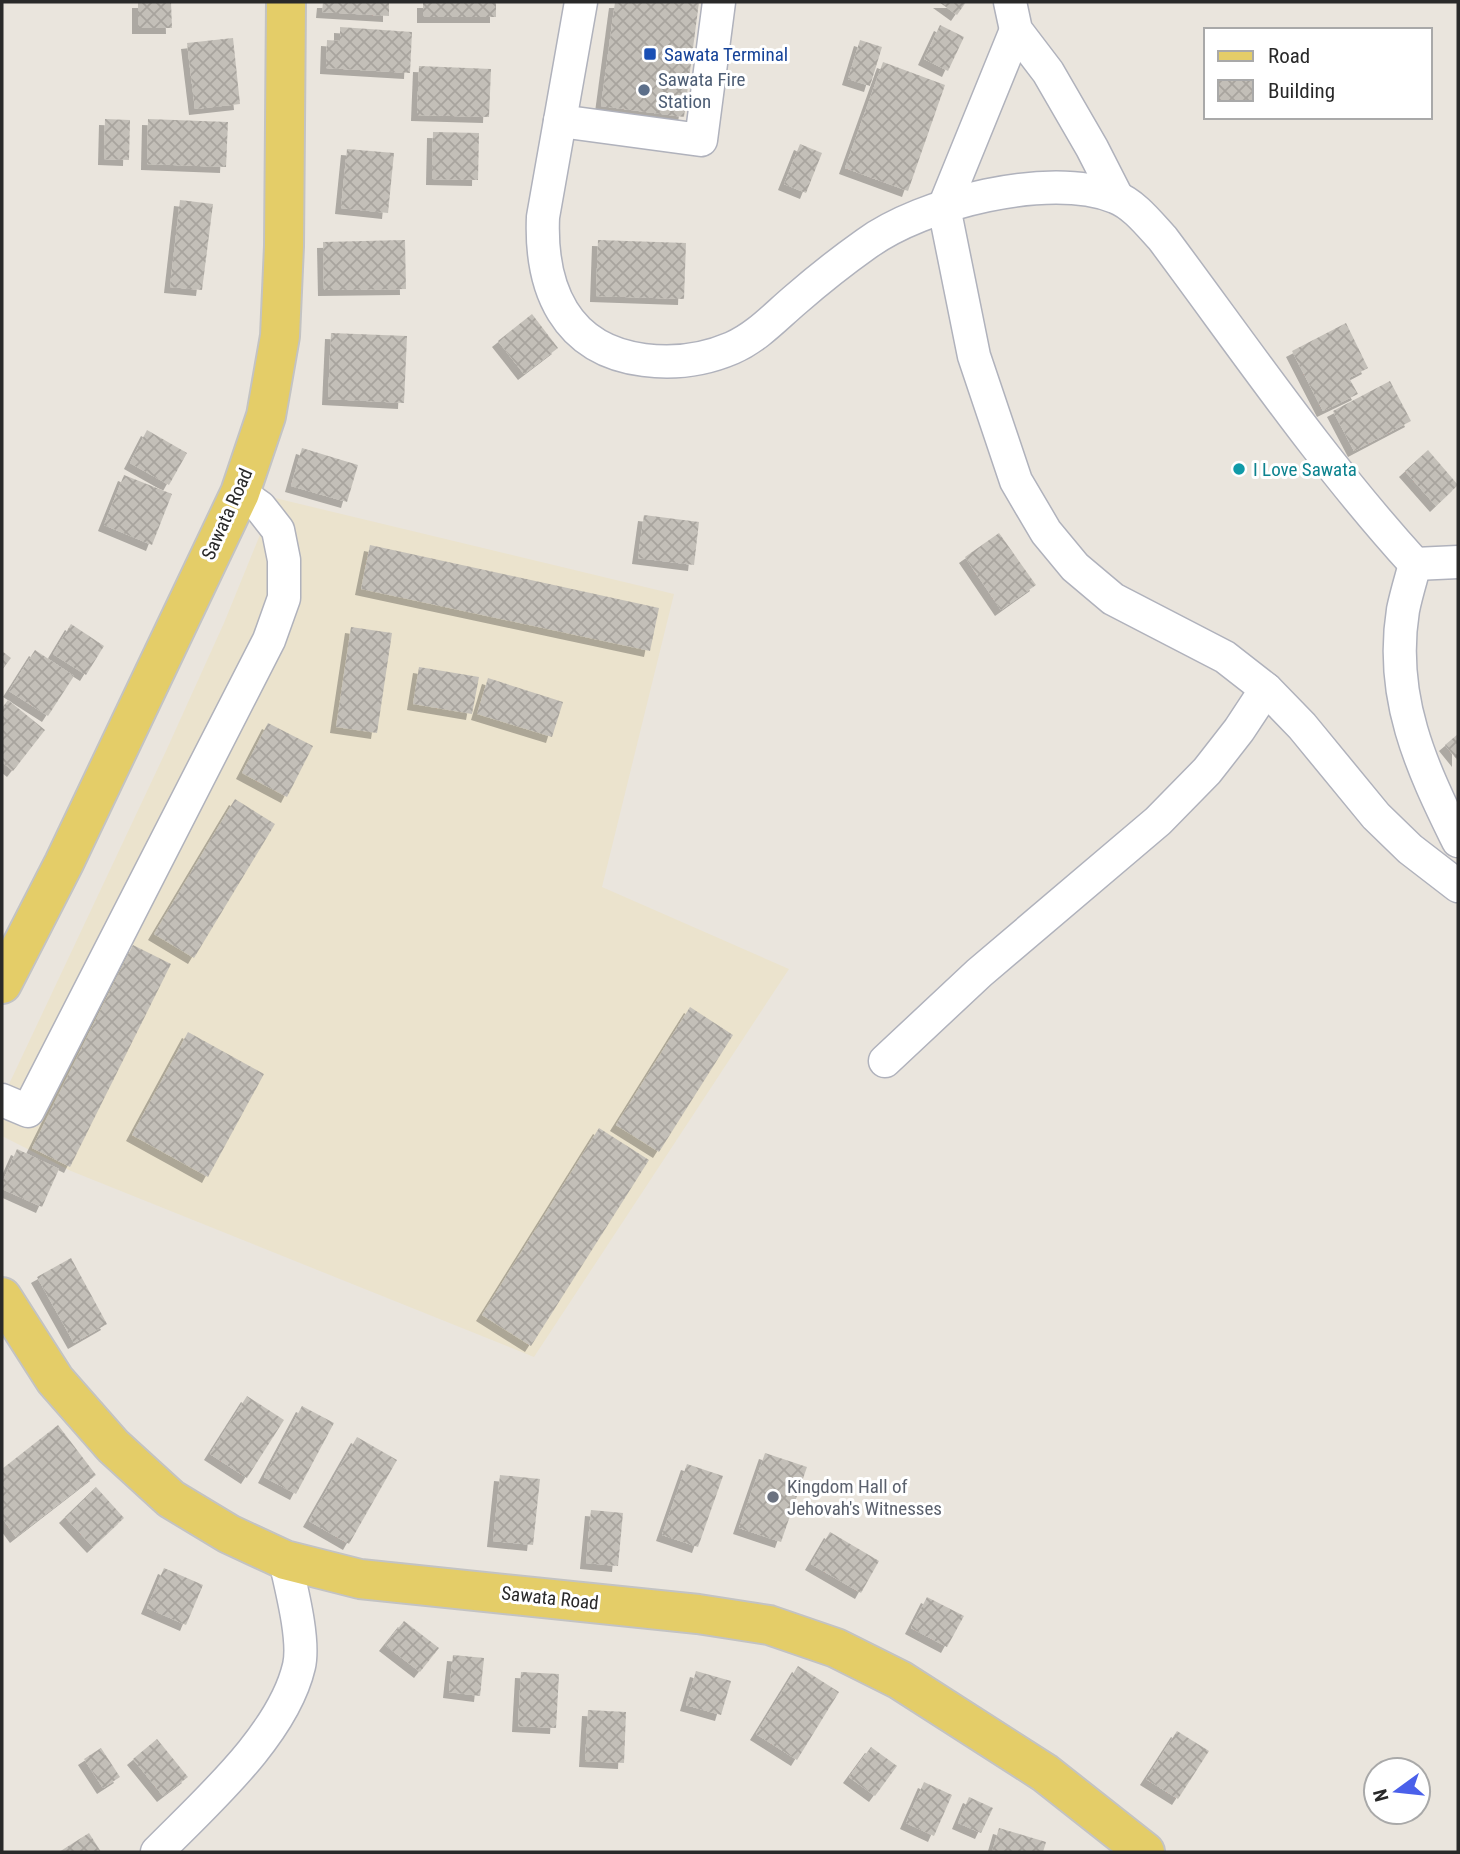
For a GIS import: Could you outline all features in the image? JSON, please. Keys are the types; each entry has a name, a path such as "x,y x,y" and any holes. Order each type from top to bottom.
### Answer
{"main road":[{"name":"Sawata Road","path":"2,984 64,863 240,492 266,416 280,336 284,246 286,2"},
{"name":"Sawata Road","path":"2,1297 55,1380 113,1446 170,1499 229,1534 285,1560 360,1578 698,1614 769,1625 836,1648 900,1680 1045,1773 1145,1852"}],"street":[{"path":"581,2 542,217 542,247 547,277 561,309 578,332 598,347 630,358 662,362 697,359 733,347 762,330 830,270 870,241 905,222 944,207 1016,190 1085,190 1117,197 1142,216 1163,239 1307,435 1415,564"},
{"path":"560,121 701,141 719,2"},
{"path":"1013,16 1092,148 1117,197"},
{"path":"1013,16 944,207 974,356 1016,481 1046,531 1075,567 1113,599 1225,657 1266,689 1302,726 1376,816 1410,849 1458,886"},
{"path":"2,1100 29,1111 269,640 284,598 284,560 278,530 260,507 240,492"},
{"path":"1415,564 1458,562"},
{"path":"1415,564 1403,610 1399,651 1403,703 1422,765 1458,841"},
{"path":"885,1061 979,974 1158,821 1207,771 1266,689"},
{"path":"157,1852 253,1750 286,1703 299,1664 297,1614 285,1560"}],"shaded area":[{"path":"275,498 674,594 602,887 789,969 534,1357 71,1171 2,1136 2,1099 166,751 224,623"}],"building":[{"path":"138,2 171,2 172,28 138,28"},
{"path":"323,2 389,2 389,16 322,12"},
{"path":"423,2 496,2 496,17 423,17"},
{"name":"Sawata Terminal","path":"615,2 699,2 684,117 601,106"},
{"path":"939,2 966,2 957,15"},
{"path":"940,25 964,37 948,71 924,59"},
{"path":"340,27 412,32 410,73 326,68 327,40 340,41"},
{"path":"233,38 240,104 195,109 187,43"},
{"path":"860,40 882,47 870,86 848,79"},
{"path":"883,62 945,85 908,191 845,168"},
{"path":"419,66 491,69 489,117 417,115"},
{"path":"105,119 130,120 129,160 104,159"},
{"path":"148,119 228,122 226,167 147,164"},
{"path":"433,132 479,133 478,180 432,179"},
{"path":"800,144 822,153 806,193 784,184"},
{"path":"347,149 394,153 388,213 341,208"},
{"path":"180,200 213,204 202,290 170,287"},
{"path":"405,240 406,289 324,290 323,242"},
{"path":"598,240 686,243 684,299 596,296"},
{"path":"532,314 558,348 524,374 498,341"},
{"path":"1346,323 1368,368 1349,378 1358,394 1323,411 1292,351"},
{"path":"331,333 407,336 404,403 328,399"},
{"path":"1390,381 1411,421 1354,451 1333,411"},
{"path":"147,430 187,453 169,485 130,463"},
{"path":"302,448 358,465 347,502 291,486"},
{"path":"1428,450 1458,485 1436,506 1405,471"},
{"path":"124,475 172,494 152,545 104,525"},
{"path":"644,515 699,522 694,565 638,558"},
{"path":"999,533 1036,585 1001,610 965,557"},
{"path":"370,545 659,608 650,651 361,589"},
{"path":"71,624 104,646 86,675 53,654"},
{"path":"351,627 392,633 377,733 336,727"},
{"path":"35,650 74,676 48,716 9,691"},
{"path":"2,651 11,658 2,670"},
{"path":"419,667 479,677 472,714 413,704"},
{"path":"488,678 563,702 552,737 477,714"},
{"path":"8,700 45,730 13,771 2,762 2,708"},
{"path":"268,723 313,746 287,797 242,773"},
{"path":"1458,734 1458,761 1445,745"},
{"path":"235,799 275,824 194,958 154,934"},
{"path":"133,945 171,964 70,1167 32,1148"},
{"path":"690,1007 733,1035 659,1152 616,1125"},
{"path":"188,1032 264,1074 208,1177 132,1135"},
{"path":"599,1128 649,1160 531,1346 482,1315"},
{"path":"17,1149 59,1169 42,1207 2,1189 2,1183"},
{"path":"71,1258 107,1324 74,1343 37,1277"},
{"path":"247,1396 284,1420 247,1478 210,1454"},
{"path":"302,1406 334,1423 296,1494 264,1477"},
{"path":"58,1425 96,1475 16,1537 2,1518 2,1469"},
{"path":"357,1437 397,1460 349,1544 309,1521"},
{"name":"Kingdom Hall of Jehovah's Witnesses","path":"765,1453 807,1467 781,1542 739,1528"},
{"path":"687,1464 723,1476 698,1547 662,1535"},
{"path":"500,1475 540,1479 533,1545 493,1541"},
{"path":"96,1487 124,1518 93,1547 65,1517"},
{"path":"591,1510 623,1513 618,1566 586,1563"},
{"path":"830,1532 879,1561 861,1593 811,1564"},
{"path":"164,1568 203,1585 186,1625 147,1608"},
{"path":"927,1597 964,1616 947,1647 911,1628"},
{"path":"404,1621 439,1648 420,1672 385,1645"},
{"path":"453,1655 484,1658 480,1696 449,1692"},
{"path":"798,1666 839,1692 797,1760 756,1734"},
{"path":"696,1671 731,1681 721,1715 686,1705"},
{"path":"521,1672 559,1674 556,1728 518,1726"},
{"path":"588,1710 626,1712 624,1763 585,1761"},
{"path":"1177,1731 1209,1751 1178,1799 1146,1779"},
{"path":"157,1739 188,1777 163,1796 133,1759"},
{"path":"871,1747 897,1766 875,1796 849,1777"},
{"path":"101,1748 120,1777 103,1788 84,1759"},
{"path":"924,1782 952,1795 934,1836 906,1823"},
{"path":"969,1797 993,1808 981,1833 958,1823"},
{"path":"999,1828 1046,1842 1043,1852 992,1852"},
{"path":"89,1833 101,1852 59,1852"}],"place":[{"name":"Sawata Terminal","path":"650,54"},
{"name":"Sawata Fire Station","path":"644,90"},
{"name":"I Love Sawata","path":"1239,469"},
{"name":"Kingdom Hall of Jehovah's Witnesses","path":"773,1497"}]}
